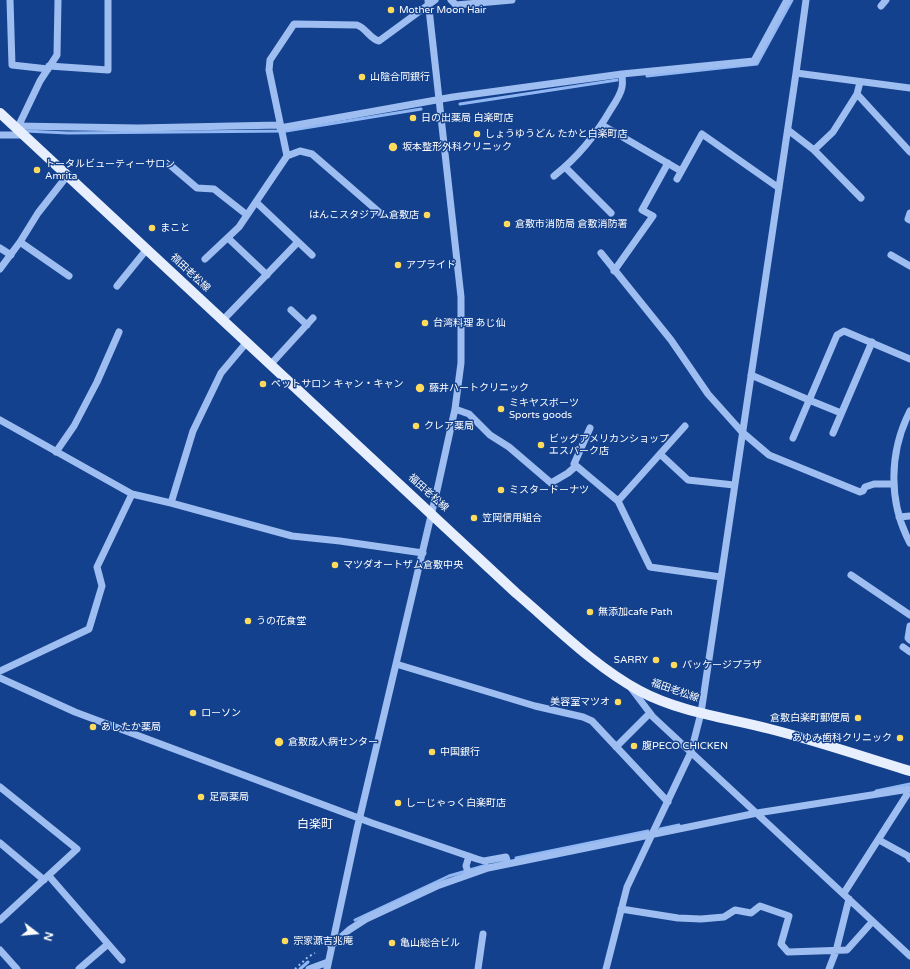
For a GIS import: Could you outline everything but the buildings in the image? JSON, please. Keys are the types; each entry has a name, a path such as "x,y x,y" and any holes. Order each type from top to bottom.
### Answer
{"main road":[{"name":"福田老松線","path":"0,113 432,513 516,593 597,663 641,692 664,701 701,713 771,729 910,771"}],"street":[{"path":"10,0 12,65 108,70 108,0"},
{"path":"18,130 48,67 57,55 58,0"},
{"path":"451,0 456,4 512,0"},
{"path":"0,135 18,130 138,128 281,129 440,100 622,74 754,61 787,0"},
{"path":"606,969 627,887 691,752 701,713 806,0"},
{"path":"309,969 327,965 330,946 432,513 455,409 461,363 461,297 431,1"},
{"path":"287,156 269,70 270,60 294,24 357,25 364,29 375,40 379,41 431,1"},
{"path":"796,73 910,88"},
{"path":"554,176 583,149 602,125 615,104 622,87 622,74"},
{"path":"814,150 833,132 857,94 860,82"},
{"path":"857,94 910,152"},
{"path":"602,125 681,171"},
{"path":"788,130 814,150 861,198"},
{"path":"677,179 702,134 779,188"},
{"path":"205,259 239,227 287,156 300,151 312,154 380,213"},
{"path":"614,271 653,216 642,210 668,163"},
{"path":"170,165 197,188 214,189 247,215"},
{"path":"565,167 611,213"},
{"path":"0,269 20,242 38,213 67,176"},
{"path":"256,202 312,255"},
{"path":"910,213 908,219 910,220"},
{"path":"228,238 267,275"},
{"path":"20,242 69,276"},
{"path":"223,320 298,242"},
{"path":"0,248 11,254"},
{"path":"117,286 147,249"},
{"path":"601,253 671,340 708,394 742,432 769,455 860,492 863,491 865,487 874,484 894,484"},
{"path":"890,255 910,266"},
{"path":"291,310 307,325"},
{"path":"271,364 313,318"},
{"path":"793,438 837,335 844,331 910,359"},
{"path":"56,452 74,426 97,382 119,332"},
{"path":"171,503 193,431 221,373 246,342"},
{"path":"832,433 872,342"},
{"path":"751,375 841,412"},
{"path":"455,409 469,414 490,436 509,447 551,483 568,473 576,466"},
{"path":"910,412 900,435 895,454 894,484 899,517 910,543"},
{"path":"0,420 132,494 292,536 340,541 423,553"},
{"path":"618,501 685,426"},
{"path":"590,428 574,464 618,501 650,567 721,577"},
{"path":"660,454 688,480 734,485"},
{"path":"0,671 89,629 102,586 96,567 132,494"},
{"path":"899,517 910,516"},
{"path":"851,575 910,615"},
{"path":"910,626 908,638 910,640"},
{"path":"903,647 910,652"},
{"path":"396,664 536,706 584,717 592,721 668,802"},
{"path":"0,678 75,712 360,818 469,856 484,860 506,857 508,864"},
{"path":"628,684 650,713 910,956"},
{"path":"616,747 650,713"},
{"path":"0,787 77,849 0,920"},
{"path":"330,946 349,930 366,919 468,871 757,813 910,790"},
{"path":"844,893 910,790"},
{"path":"879,840 908,856 910,859"},
{"path":"0,843 47,878 122,960"},
{"path":"468,871 469,856"},
{"path":"829,969 836,951 849,899"},
{"path":"621,909 678,918 701,919 724,917 735,910 751,913 760,906 789,916 781,944 788,952 847,950 872,922"},
{"path":"478,969 483,934"},
{"path":"79,969 108,944"},
{"path":"0,950 17,969"}],"waterway":[{"path":"647,76 757,64 792,0"},
{"path":"460,104 617,80"},
{"path":"25,131 68,133 286,131 421,109"},
{"path":"876,791 910,784"},
{"path":"660,829 679,825"},
{"path":"516,858 648,831"},
{"path":"355,920 449,876 487,865"},
{"path":"300,969 308,962"}],"place":[{"name":"Mother Moon Hair","path":"391,10"},
{"name":"山陰合同銀行","path":"362,77"},
{"name":"日の出薬局 白楽町店","path":"413,118"},
{"name":"しょうゆうどん たかと白楽町店","path":"477,134"},
{"name":"坂本整形外科クリニック","path":"393,147"},
{"name":"トータルビューティーサロン Amrita","path":"37,170"},
{"name":"はんこスタジアム倉敷店","path":"427,215"},
{"name":"倉敷市消防局 倉敷消防署","path":"507,224"},
{"name":"まこと","path":"152,228"},
{"name":"アプライド","path":"398,265"},
{"name":"台湾料理 あじ仙","path":"425,323"},
{"name":"ペットサロン キャン・キャン","path":"263,384"},
{"name":"藤井ハートクリニック","path":"420,388"},
{"name":"ミキヤスポーツ Sports goods","path":"501,409"},
{"name":"クレア薬局","path":"416,426"},
{"name":"ビッグアメリカンショップ エスパーク店","path":"541,445"},
{"name":"ミスタードーナツ","path":"501,490"},
{"name":"笠岡信用組合","path":"474,518"},
{"name":"マツダオートザム倉敷中央","path":"335,565"},
{"name":"無添加cafe Path","path":"590,612"},
{"name":"うの花食堂","path":"248,621"},
{"name":"SARRY","path":"656,660"},
{"name":"パッケージプラザ","path":"674,665"},
{"name":"美容室マツオ","path":"618,702"},
{"name":"ローソン","path":"193,713"},
{"name":"倉敷白楽町郵便局","path":"858,718"},
{"name":"あしたか薬局","path":"93,727"},
{"name":"あゆみ歯科クリニック","path":"900,738"},
{"name":"倉敷成人病センター","path":"279,742"},
{"name":"腹PECO CHICKEN","path":"634,746"},
{"name":"中国銀行","path":"432,752"},
{"name":"足高薬局","path":"201,797"},
{"name":"しーじゃっく白楽町店","path":"398,803"},
{"name":"宗家源吉兆庵","path":"285,941"},
{"name":"亀山総合ビル","path":"392,943"}],"district":[{"name":"白楽町","path":"315,825"}]}
